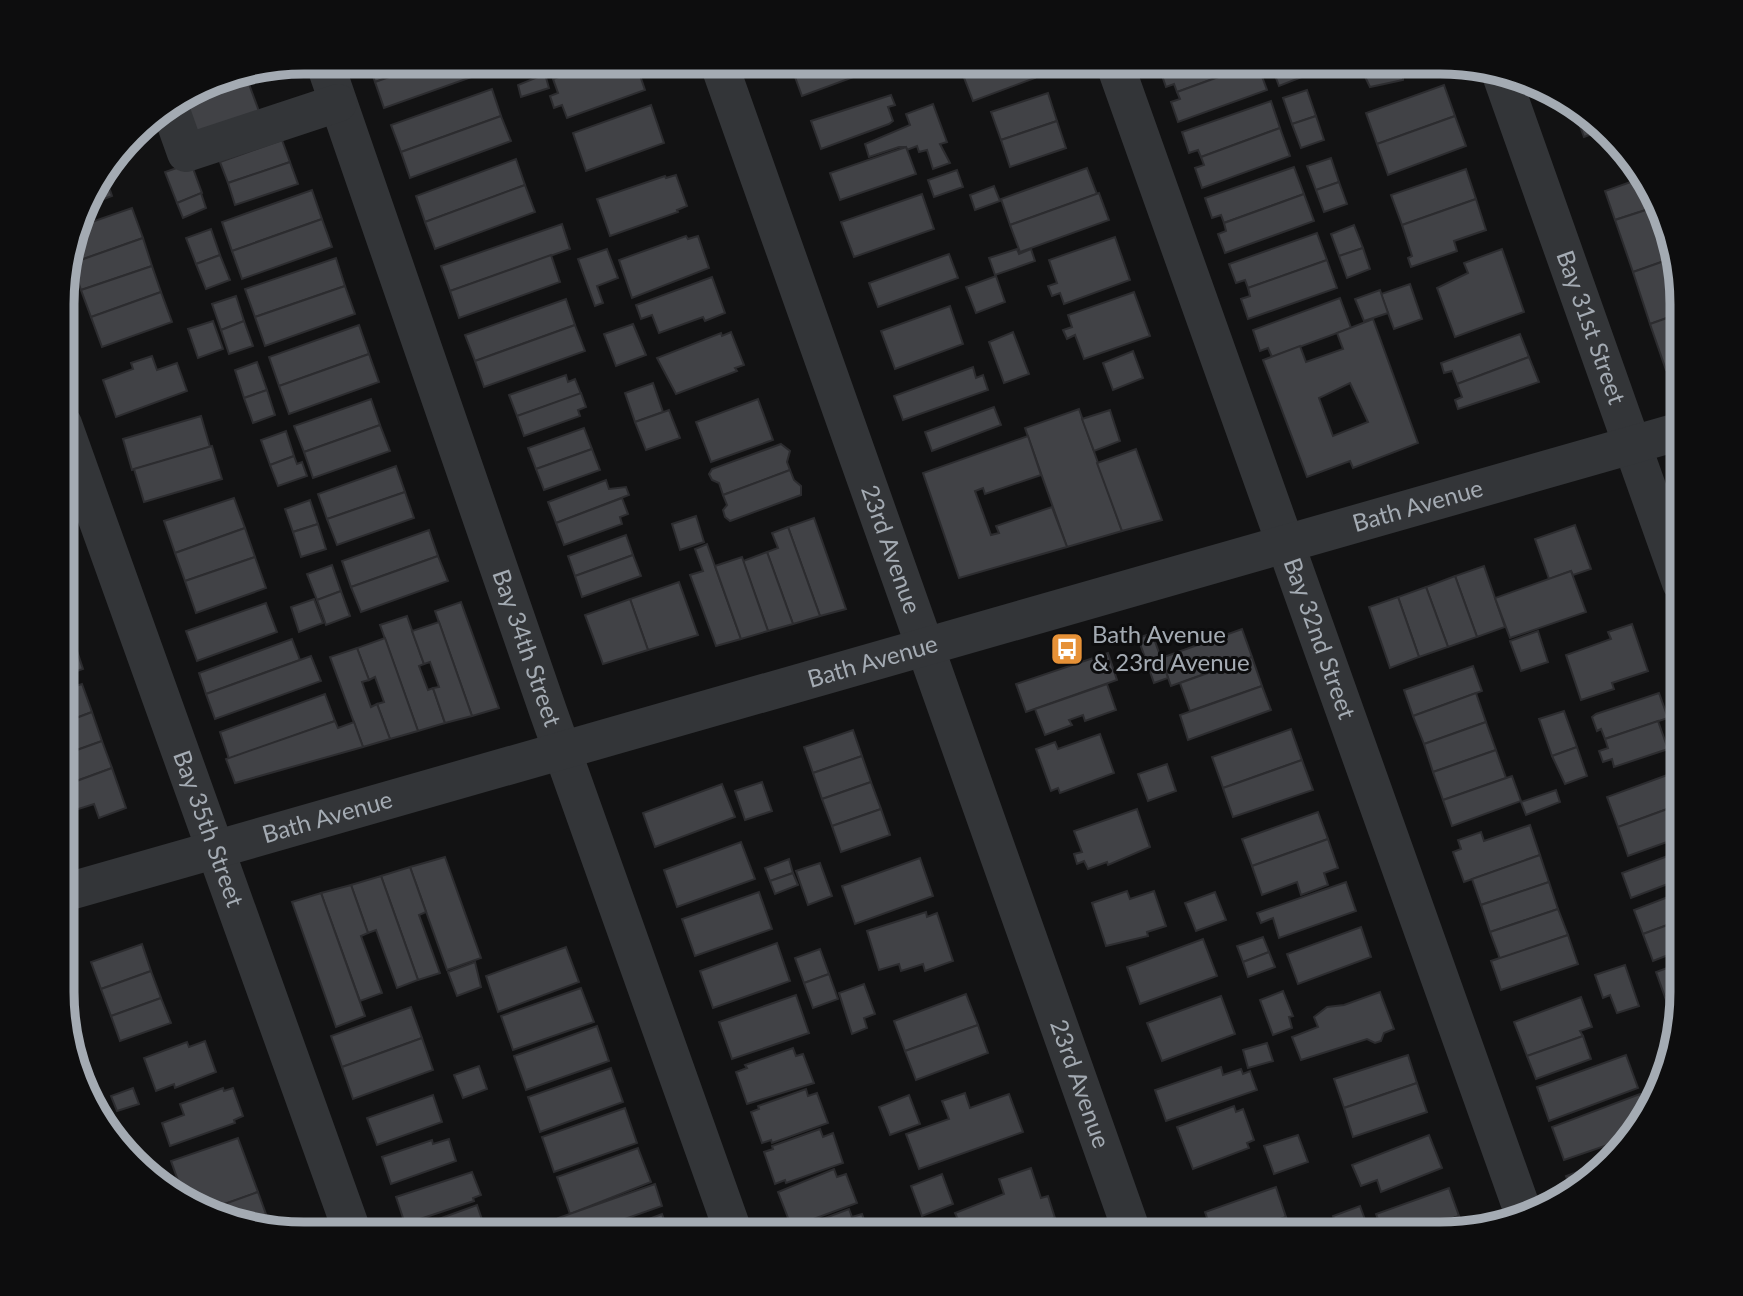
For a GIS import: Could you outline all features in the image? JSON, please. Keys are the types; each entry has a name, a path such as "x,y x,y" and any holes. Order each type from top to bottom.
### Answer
{"street":[{"name":"Bay 34th Street","path":"328,74 562,749 730,1222"},
{"name":"23rd Avenue","path":"723,74 1128,1222"},
{"name":"Bay 32nd Street","path":"1118,74 1521,1207"},
{"name":"Bay 31st Street","path":"1504,83 1669,549"},
{"path":"172,115 186,153 338,103"},
{"name":"Bath Avenue","path":"74,890 562,749 1286,546 1669,434"},
{"name":"Bay 35th Street","path":"74,455 349,1222"}],"building":[{"path":"372,74 397,74 375,82"},
{"path":"397,74 480,74 384,108 375,82"},
{"path":"545,74 549,88 521,97 518,85"},
{"path":"567,74 639,74 645,90 567,118 562,105 554,108 550,96 558,93 553,79"},
{"path":"794,74 862,74 802,96"},
{"path":"1034,74 1035,78 973,101 963,75"},
{"path":"1161,74 1227,74 1177,92 1174,84 1166,87"},
{"path":"1227,74 1261,74 1267,90 1178,122 1171,102 1180,99 1177,92"},
{"path":"1274,74 1301,74 1302,77 1279,86"},
{"path":"1364,74 1407,74 1403,76 1403,80 1370,87"},
{"path":"248,81 260,114 196,138 184,107 215,91"},
{"path":"1444,85 1455,116 1377,144 1366,113"},
{"path":"492,89 501,116 401,152 391,125"},
{"path":"1307,90 1316,116 1292,124 1283,98"},
{"path":"1048,93 1057,121 1001,140 991,112"},
{"path":"891,95 895,105 888,107 893,121 821,149 811,121"},
{"path":"1271,101 1280,128 1201,157 1198,150 1189,153 1182,132"},
{"path":"933,104 947,142 940,144 950,163 933,169 927,150 919,152 917,146 907,150 906,147 899,147 869,157 865,144 910,125 906,114"},
{"path":"651,105 664,143 586,171 573,133"},
{"path":"501,116 511,141 410,178 401,152"},
{"path":"1316,116 1324,140 1301,148 1292,124"},
{"path":"1455,116 1466,146 1388,175 1377,144"},
{"path":"1577,119 1594,133 1584,137"},
{"path":"1057,121 1066,148 1010,167 1001,140"},
{"path":"1280,128 1290,156 1202,188 1195,168 1204,165 1201,157"},
{"path":"282,140 290,162 228,183 220,162"},
{"path":"906,147 916,174 840,200 830,173"},
{"path":"1331,158 1339,182 1316,190 1307,166"},
{"path":"516,159 525,185 425,222 416,196"},
{"path":"290,162 298,184 235,205 228,183"},
{"path":"191,163 202,193 177,203 165,172"},
{"path":"1294,167 1304,194 1224,223 1221,215 1212,218 1205,198"},
{"path":"1087,168 1097,194 1010,225 1001,199"},
{"path":"1466,169 1476,199 1402,225 1391,195"},
{"path":"957,170 963,187 934,197 928,180"},
{"path":"676,175 687,206 677,210 678,212 610,236 597,199 665,176"},
{"path":"1634,181 1649,209 1615,220 1605,191"},
{"path":"1339,182 1347,204 1324,212 1316,190"},
{"path":"107,183 112,196 98,202"},
{"path":"525,185 535,212 435,249 425,222"},
{"path":"994,186 1000,201 975,210 970,195"},
{"path":"312,190 322,219 232,251 222,222"},
{"path":"201,193 206,208 183,218 177,203"},
{"path":"1099,193 1109,220 1020,252 1010,225"},
{"path":"922,194 934,229 854,257 841,222"},
{"path":"1304,194 1314,221 1225,253 1218,234 1226,231 1224,223"},
{"path":"1476,199 1486,230 1454,241 1457,251 1411,267 1408,258 1412,256 1402,225"},
{"path":"132,208 143,238 77,261 88,223"},
{"path":"1649,209 1665,261 1633,272 1615,220"},
{"path":"322,219 332,247 242,279 232,251"},
{"path":"562,224 570,249 450,291 441,266"},
{"path":"1354,225 1363,248 1339,256 1331,234"},
{"path":"211,229 220,255 196,264 186,238"},
{"path":"1317,233 1327,260 1248,288 1245,280 1236,283 1229,264"},
{"path":"686,236 688,239 698,236 709,268 632,298 619,260"},
{"path":"1115,237 1130,280 1064,304 1060,293 1052,296 1048,286 1057,283 1049,260"},
{"path":"143,238 152,266 81,290 75,272 77,261"},
{"path":"1363,248 1370,269 1347,278 1339,256"},
{"path":"607,249 618,278 597,286 603,303 595,306 578,259"},
{"path":"1017,249 1019,254 1031,249 1035,261 995,275 989,258"},
{"path":"1502,249 1524,312 1455,337 1437,288 1468,273 1464,263"},
{"path":"949,254 958,278 878,307 869,283"},
{"path":"220,255 230,280 206,289 196,264"},
{"path":"551,255 560,282 459,318 450,291"},
{"path":"336,258 345,286 255,317 245,289"},
{"path":"1327,260 1337,288 1248,319 1241,299 1250,296 1248,288"},
{"path":"1665,261 1669,317 1650,324 1633,272"},
{"path":"152,266 161,292 91,317 81,290"},
{"path":"996,276 1005,302 976,313 966,287"},
{"path":"712,277 725,313 705,321 703,317 659,333 652,315 641,319 636,305"},
{"path":"1410,284 1422,319 1394,329 1381,294"},
{"path":"345,286 355,314 265,346 255,317"},
{"path":"1380,290 1388,313 1364,321 1355,299"},
{"path":"161,292 172,322 102,347 91,317"},
{"path":"1134,292 1150,336 1084,359 1075,335 1067,339 1063,330 1072,327 1068,315"},
{"path":"236,296 244,321 221,330 212,304"},
{"path":"1340,298 1351,328 1272,357 1268,348 1260,351 1253,330"},
{"path":"566,299 575,325 475,361 465,335"},
{"path":"950,306 963,344 895,369 881,331"},
{"path":"1669,317 1669,369 1666,370 1650,324"},
{"path":"1373,319 1418,443 1353,468 1350,461 1307,477 1263,360 1300,346 1306,362 1343,349 1337,333","holes":["1350,383 1368,422 1333,436 1319,398"]},
{"path":"213,321 223,349 198,358 188,329"},
{"path":"244,321 253,346 229,354 221,330"},
{"path":"633,324 646,355 616,366 604,334"},
{"path":"359,325 369,354 279,386 269,357"},
{"path":"575,325 585,351 484,387 475,361"},
{"path":"731,332 744,365 735,368 737,371 676,394 657,358 721,333 722,336"},
{"path":"1013,332 1029,374 1004,383 989,342"},
{"path":"1520,334 1529,357 1457,384 1452,371 1444,373 1441,363"},
{"path":"1133,351 1143,378 1113,390 1103,363"},
{"path":"369,354 379,382 289,414 279,386"},
{"path":"152,356 157,370 177,363 187,391 116,417 103,380 133,369 131,363"},
{"path":"1529,357 1539,382 1458,409 1455,400 1462,397 1457,384"},
{"path":"257,362 267,390 244,398 235,370"},
{"path":"973,367 976,378 983,375 988,390 903,420 894,396"},
{"path":"566,375 568,382 575,379 581,394 517,416 509,395"},
{"path":"653,383 663,412 635,422 625,393"},
{"path":"267,390 275,415 253,423 244,398"},
{"path":"581,393 586,407 578,410 580,416 524,436 517,416"},
{"path":"371,399 380,425 304,452 294,426"},
{"path":"758,399 773,440 711,462 696,422"},
{"path":"994,407 1001,425 932,451 925,432"},
{"path":"1079,409 1122,531 1067,547 1025,428"},
{"path":"669,410 680,438 646,450 635,422"},
{"path":"1110,410 1120,441 1094,451 1082,419"},
{"path":"201,416 210,447 132,470 123,439"},
{"path":"380,425 390,451 313,478 304,452"},
{"path":"584,428 592,449 536,469 528,448"},
{"path":"286,431 294,456 270,465 261,440"},
{"path":"1028,436 1041,475 985,494 983,488 975,491 991,535 999,533 996,526 1052,507 1067,547 959,578 923,473"},
{"path":"781,444 790,451 787,462 790,470 723,495 719,483 712,480 709,474 712,469"},
{"path":"212,446 222,479 144,502 134,469"},
{"path":"592,449 600,470 544,490 536,469"},
{"path":"1136,449 1162,520 1122,531 1097,463"},
{"path":"294,456 297,464 302,462 307,476 278,486 270,465"},
{"path":"396,466 405,492 327,519 318,494"},
{"path":"790,470 794,480 801,486 801,495 730,521 725,517 723,510 727,505 723,495"},
{"path":"606,480 609,489 626,487 629,495 556,523 548,502"},
{"path":"405,492 414,518 337,545 327,519"},
{"path":"234,498 245,528 175,553 164,521"},
{"path":"622,498 628,514 620,517 622,524 564,545 556,523"},
{"path":"310,500 318,524 293,532 285,509"},
{"path":"696,516 704,542 680,550 672,524"},
{"path":"814,518 846,609 820,616 788,527"},
{"path":"318,524 326,549 301,557 293,532"},
{"path":"1575,525 1591,569 1573,575 1571,571 1549,579 1535,539"},
{"path":"788,527 820,616 793,624 767,552 778,548 772,533"},
{"path":"245,528 255,557 185,581 175,553"},
{"path":"429,530 438,556 351,587 342,561"},
{"path":"626,535 633,555 575,576 568,556"},
{"path":"707,544 741,639 716,646 690,575 703,571 695,549"},
{"path":"767,552 793,624 768,631 743,561"},
{"path":"633,555 641,576 582,597 575,576"},
{"path":"438,556 448,581 361,612 351,587"},
{"path":"255,557 266,588 196,613 185,581"},
{"path":"742,557 768,631 741,639 715,566"},
{"path":"332,565 341,591 317,600 307,574"},
{"path":"1484,566 1505,627 1477,637 1455,576"},
{"path":"1571,571 1586,612 1510,638 1495,598"},
{"path":"1455,576 1477,637 1448,647 1426,587"},
{"path":"679,582 698,635 648,650 630,599"},
{"path":"1426,587 1448,647 1419,657 1398,597"},
{"path":"341,591 350,616 326,625 317,600"},
{"path":"1398,597 1419,657 1390,668 1369,607"},
{"path":"314,599 323,623 299,632 291,607"},
{"path":"630,599 648,650 603,664 585,615"},
{"path":"461,602 499,708 472,716 435,611"},
{"path":"266,603 277,632 197,661 186,631"},
{"path":"407,616 424,664 419,666 428,690 433,688 445,723 418,731 380,625"},
{"path":"439,622 472,716 445,723 433,688 439,687 430,662 424,664 412,631"},
{"path":"1632,624 1648,671 1612,683 1614,689 1581,700 1566,655 1611,639 1608,632"},
{"path":"1242,629 1252,657 1171,686 1161,658"},
{"path":"1538,631 1548,662 1521,671 1510,641"},
{"path":"1152,633 1168,678 1154,683 1138,638"},
{"path":"385,638 418,731 390,739 377,704 384,702 375,677 369,680 357,648"},
{"path":"292,639 300,660 206,694 199,673"},
{"path":"74,642 83,669 74,672"},
{"path":"357,648 369,680 362,682 371,707 377,704 390,739 363,747 330,657"},
{"path":"1108,653 1117,680 1026,712 1016,684"},
{"path":"311,656 321,681 215,719 206,694"},
{"path":"1252,657 1262,686 1190,711 1180,683"},
{"path":"1473,666 1482,691 1413,716 1404,690"},
{"path":"82,684 92,712 74,719 74,687"},
{"path":"1107,684 1116,710 1085,721 1083,715 1069,720 1072,725 1045,735 1035,709"},
{"path":"1262,686 1271,710 1188,740 1180,715"},
{"path":"1476,693 1486,722 1424,744 1413,716"},
{"path":"1659,693 1668,718 1605,739 1601,729 1597,731 1592,717 1596,714"},
{"path":"325,694 335,721 229,759 220,732"},
{"path":"1564,711 1577,747 1552,756 1539,719"},
{"path":"92,712 102,741 74,751 74,719"},
{"path":"335,721 338,728 354,722 363,747 235,783 226,759"},
{"path":"1658,721 1668,749 1614,767 1612,759 1603,762 1599,751 1608,748 1605,739"},
{"path":"1486,722 1496,750 1433,772 1424,744"},
{"path":"1291,729 1302,760 1223,788 1212,757"},
{"path":"853,730 862,756 813,773 804,747"},
{"path":"1100,734 1114,773 1060,793 1058,788 1051,791 1036,749 1055,742 1058,749"},
{"path":"102,741 112,768 74,782 74,751"},
{"path":"1577,747 1587,776 1565,784 1552,756"},
{"path":"1496,750 1506,778 1443,800 1433,772"},
{"path":"862,756 871,782 822,799 813,773"},
{"path":"1302,760 1313,790 1233,817 1223,788"},
{"path":"1167,764 1176,791 1148,801 1138,774"},
{"path":"112,768 126,808 99,818 94,804 74,810 74,782"},
{"path":"1669,774 1669,808 1618,827 1607,797"},
{"path":"1512,776 1521,801 1452,826 1443,800"},
{"path":"762,782 772,811 745,820 735,791"},
{"path":"871,782 881,809 832,826 822,799"},
{"path":"722,784 735,817 655,847 643,813"},
{"path":"1556,790 1560,802 1526,815 1521,802"},
{"path":"1669,808 1669,841 1628,856 1618,827"},
{"path":"881,809 890,835 841,852 832,826"},
{"path":"1137,809 1150,847 1108,865 1107,862 1088,869 1084,861 1077,864 1074,854 1082,852 1074,831"},
{"path":"1318,812 1328,839 1252,866 1242,839"},
{"path":"1530,825 1540,855 1464,882 1453,852 1461,849 1458,840 1481,832 1484,841"},
{"path":"1328,839 1338,868 1324,873 1328,885 1301,895 1297,882 1262,895 1252,866"},
{"path":"741,842 755,879 677,907 664,870"},
{"path":"1540,855 1549,882 1481,905 1472,879"},
{"path":"1669,855 1669,884 1631,898 1622,873"},
{"path":"445,857 481,958 447,970 410,867"},
{"path":"920,858 933,896 855,924 842,886"},
{"path":"789,859 793,873 770,881 765,868"},
{"path":"820,863 832,896 808,905 796,871"},
{"path":"410,867 426,912 419,915 440,973 418,980 381,876"},
{"path":"793,873 798,885 775,894 770,881"},
{"path":"381,876 418,980 397,988 376,930 368,933 351,885"},
{"path":"1346,882 1356,911 1279,938 1273,918 1261,923 1257,913"},
{"path":"1549,882 1558,909 1490,932 1481,905"},
{"path":"351,885 368,933 361,936 382,993 360,1001 321,893"},
{"path":"1127,891 1130,899 1154,891 1166,926 1147,932 1148,936 1106,946 1092,903"},
{"path":"759,892 772,929 695,956 682,919"},
{"path":"1215,892 1226,920 1196,931 1185,903"},
{"path":"321,893 365,1016 336,1027 292,902"},
{"path":"1669,897 1669,924 1643,934 1634,910"},
{"path":"1558,909 1568,935 1500,959 1490,932"},
{"path":"926,912 927,917 937,913 953,961 925,971 923,964 901,971 899,964 879,970 867,931"},
{"path":"1669,924 1669,955 1653,961 1643,934"},
{"path":"1361,927 1371,957 1298,984 1287,954"},
{"path":"1568,935 1578,964 1501,990 1491,961"},
{"path":"1263,937 1269,952 1243,962 1237,946"},
{"path":"1203,939 1217,976 1140,1004 1127,967"},
{"path":"777,943 790,981 713,1008 700,971"},
{"path":"142,944 151,971 101,989 91,962"},
{"path":"566,947 579,982 498,1012 486,976"},
{"path":"820,949 829,974 804,983 795,958"},
{"path":"1269,952 1275,967 1248,977 1243,962"},
{"path":"475,962 481,987 457,996 448,972"},
{"path":"1625,965 1639,1006 1617,1013 1610,995 1603,998 1595,975"},
{"path":"1669,967 1669,996 1665,997 1656,972"},
{"path":"151,971 161,998 111,1016 101,989"},
{"path":"829,974 838,999 813,1008 804,983"},
{"path":"864,984 875,1014 864,1018 867,1028 852,1034 839,993"},
{"path":"581,988 594,1022 513,1050 501,1016"},
{"path":"1283,991 1293,1016 1289,1017 1292,1028 1273,1035 1260,1000"},
{"path":"1380,992 1394,1029 1384,1033 1381,1041 1375,1043 1367,1039 1301,1060 1292,1037 1318,1027 1314,1017 1327,1007 1344,1005"},
{"path":"966,994 978,1025 905,1051 894,1021"},
{"path":"796,995 809,1033 732,1059 719,1022"},
{"path":"1221,996 1235,1034 1162,1061 1147,1023"},
{"path":"1581,997 1592,1027 1580,1031 1583,1036 1527,1056 1514,1022"},
{"path":"161,998 171,1023 120,1041 111,1016"},
{"path":"411,1007 422,1038 342,1067 331,1036"},
{"path":"978,1025 988,1053 916,1080 905,1051"},
{"path":"597,1026 609,1061 526,1090 514,1056"},
{"path":"1583,1036 1591,1059 1536,1079 1527,1056"},
{"path":"422,1038 433,1070 353,1099 342,1067"},
{"path":"205,1041 216,1072 175,1088 174,1084 156,1091 144,1058 187,1042 189,1047"},
{"path":"1267,1043 1273,1061 1248,1068 1243,1050"},
{"path":"793,1048 796,1056 803,1054 814,1083 747,1104 736,1072 747,1068 745,1065"},
{"path":"1408,1055 1417,1083 1344,1108 1334,1079"},
{"path":"1626,1055 1638,1088 1549,1121 1537,1087"},
{"path":"479,1066 487,1089 463,1098 454,1075"},
{"path":"1221,1067 1223,1075 1241,1069 1243,1074 1250,1071 1257,1090 1166,1121 1155,1090"},
{"path":"611,1068 623,1102 540,1132 528,1097"},
{"path":"1417,1083 1427,1112 1353,1137 1344,1108"},
{"path":"133,1088 139,1104 117,1111 111,1096"},
{"path":"223,1088 224,1091 233,1088 243,1116 234,1120 235,1123 170,1146 162,1123 184,1115 180,1104"},
{"path":"806,1089 808,1096 817,1093 828,1123 772,1143 771,1140 762,1143 751,1112 759,1109 758,1106"},
{"path":"965,1093 970,1108 1009,1094 1023,1132 919,1169 906,1134 949,1119 942,1101"},
{"path":"1640,1094 1643,1101 1613,1143 1564,1160 1552,1127"},
{"path":"433,1095 442,1122 377,1145 367,1118"},
{"path":"909,1095 920,1124 890,1135 879,1107"},
{"path":"1234,1106 1236,1112 1243,1109 1254,1140 1247,1143 1249,1148 1193,1169 1177,1127"},
{"path":"625,1108 637,1143 554,1172 542,1137"},
{"path":"820,1129 823,1137 833,1133 843,1163 786,1183 785,1180 775,1184 764,1152 773,1149 772,1146"},
{"path":"1298,1135 1308,1162 1274,1174 1264,1146"},
{"path":"1429,1135 1442,1168 1381,1192 1377,1180 1361,1186 1352,1165"},
{"path":"238,1138 258,1192 219,1206 180,1186 171,1161"},
{"path":"449,1139 456,1161 391,1184 382,1157 432,1140 433,1144"},
{"path":"638,1148 651,1182 570,1214 557,1177"},
{"path":"1031,1168 1041,1198 1048,1196 1055,1218 1043,1222 959,1222 955,1213 1004,1194 999,1179"},
{"path":"834,1169 837,1177 846,1174 857,1203 805,1222 790,1222 778,1192"},
{"path":"1586,1169 1568,1183 1566,1176"},
{"path":"472,1172 481,1195 473,1198 474,1201 411,1222 404,1222 396,1197"},
{"path":"942,1174 953,1204 922,1216 911,1186"},
{"path":"655,1184 662,1206 616,1222 560,1222 558,1218"},
{"path":"1276,1187 1286,1217 1272,1222 1208,1222 1205,1212"},
{"path":"1449,1188 1459,1216 1443,1222 1379,1222 1376,1214"},
{"path":"258,1192 267,1217 258,1218 219,1206"},
{"path":"477,1205 483,1222 430,1222"},
{"path":"1360,1206 1366,1222 1335,1222 1333,1216"},
{"path":"849,1209 852,1217 862,1214 865,1222 814,1222"},
{"path":"662,1214 665,1222 641,1222"},
{"path":"1459,1216 1461,1221 1443,1222"},
{"path":"1286,1217 1288,1222 1272,1222"}],"place":[{"name":"Bath Avenue & 23rd Avenue","path":"1067,649"}]}
